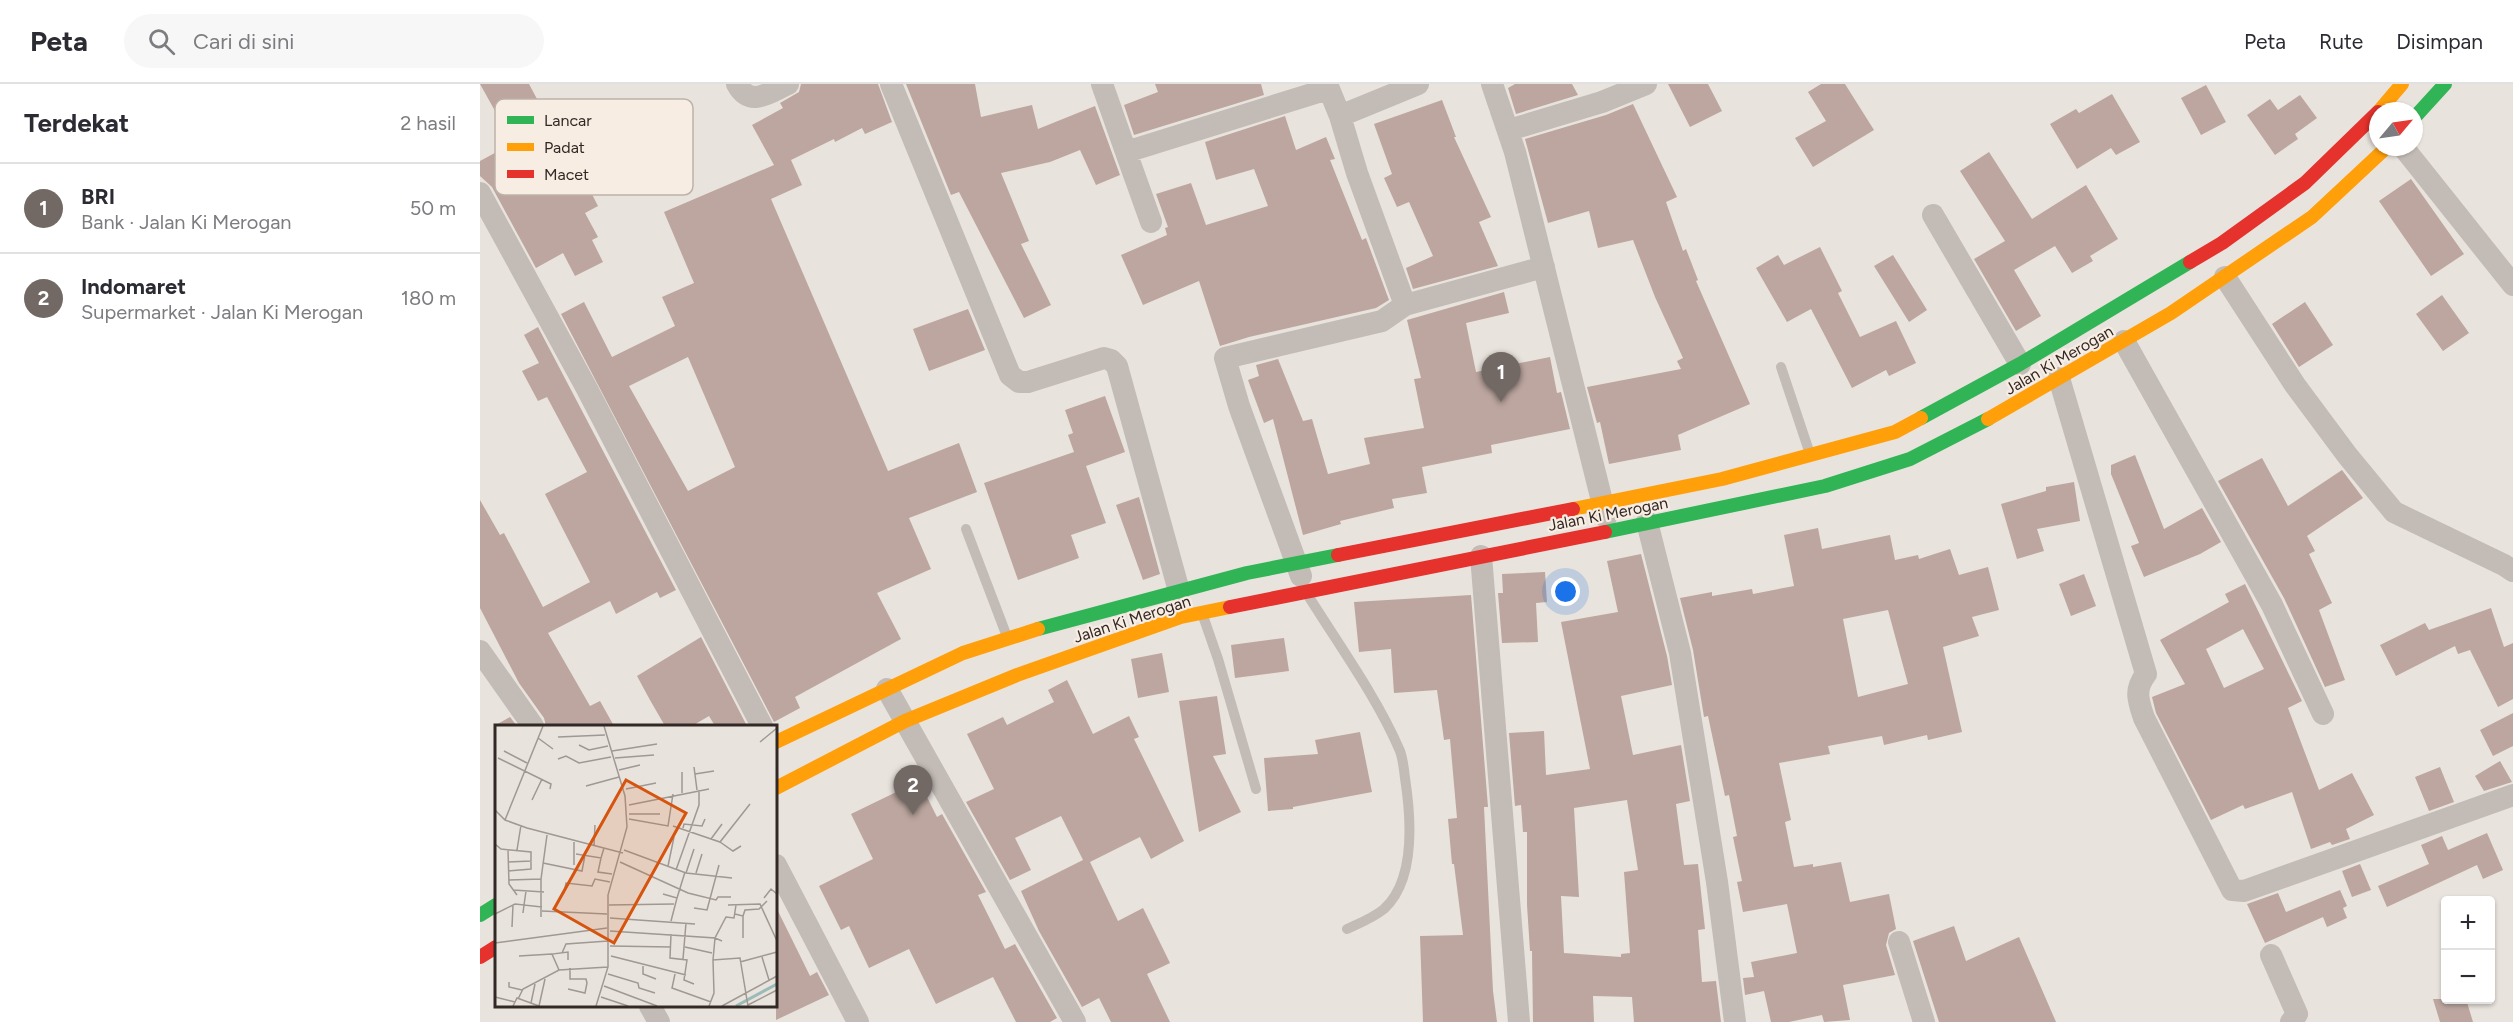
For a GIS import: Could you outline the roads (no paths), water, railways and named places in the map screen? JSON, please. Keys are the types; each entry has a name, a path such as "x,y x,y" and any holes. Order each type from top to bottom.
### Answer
{"highway":[{"name":"Jalan Ki Merogan","path":"2386,102 2402,84"},
{"path":"2423,108 2445,84"},
{"name":"Jalan Ki Merogan","path":"777,742 963,653 1007,637 1296,562 1722,479 1811,457 1895,432 2020,364 2222,243 2305,183 2369,120"},
{"name":"Jalan Ki Merogan","path":"777,787 905,721 1017,675 1181,617 1825,486 1910,459 1999,414 2124,341 2225,277 2312,218 2377,156"},
{"path":"480,915 495,907"},
{"path":"480,957 495,948"}],"street":[{"path":"737,84 742,93 757,98 788,84"},
{"path":"891,84 1010,375 1019,382 1028,381 1104,358 1112,360 1117,366 1179,591"},
{"path":"1102,84 1151,222"},
{"path":"1340,116 1418,84"},
{"path":"1492,84 1509,130 1604,503 1608,530"},
{"path":"1509,130 1602,102 1646,84"},
{"path":"1126,152 1328,86 1405,305"},
{"path":"2410,156 2513,285"},
{"path":"480,193 586,387 761,725"},
{"path":"1933,215 2020,364"},
{"path":"1306,591 1224,358 1382,321 1405,305 1544,267"},
{"path":"2225,277 2295,385 2347,455 2394,512 2513,571"},
{"path":"2124,341 2272,605 2322,714"},
{"path":"2059,378 2146,674 2139,684 2136,696 2144,718 2232,890 2244,891 2513,795"},
{"path":"1647,522 1680,653 1717,882 1735,1022"},
{"path":"1481,556 1519,1022"},
{"path":"480,651 532,725"},
{"path":"887,689 1075,1022"},
{"path":"777,867 858,1022"},
{"path":"1899,942 1924,1022"},
{"path":"2271,955 2297,1014 2291,1022"},
{"path":"651,1007 659,1022"}],"lane":[{"path":"1781,367 1811,457"},
{"path":"966,529 1007,637"},
{"path":"1306,591 1385,720 1401,754 1409,804 1410,840 1406,868 1398,888 1385,908 1373,917 1347,929"},
{"path":"1202,613 1218,659 1256,789"}],"place":[{"name":"BRI","path":"1501,402"},
{"name":"Indomaret","path":"913,815"}]}
